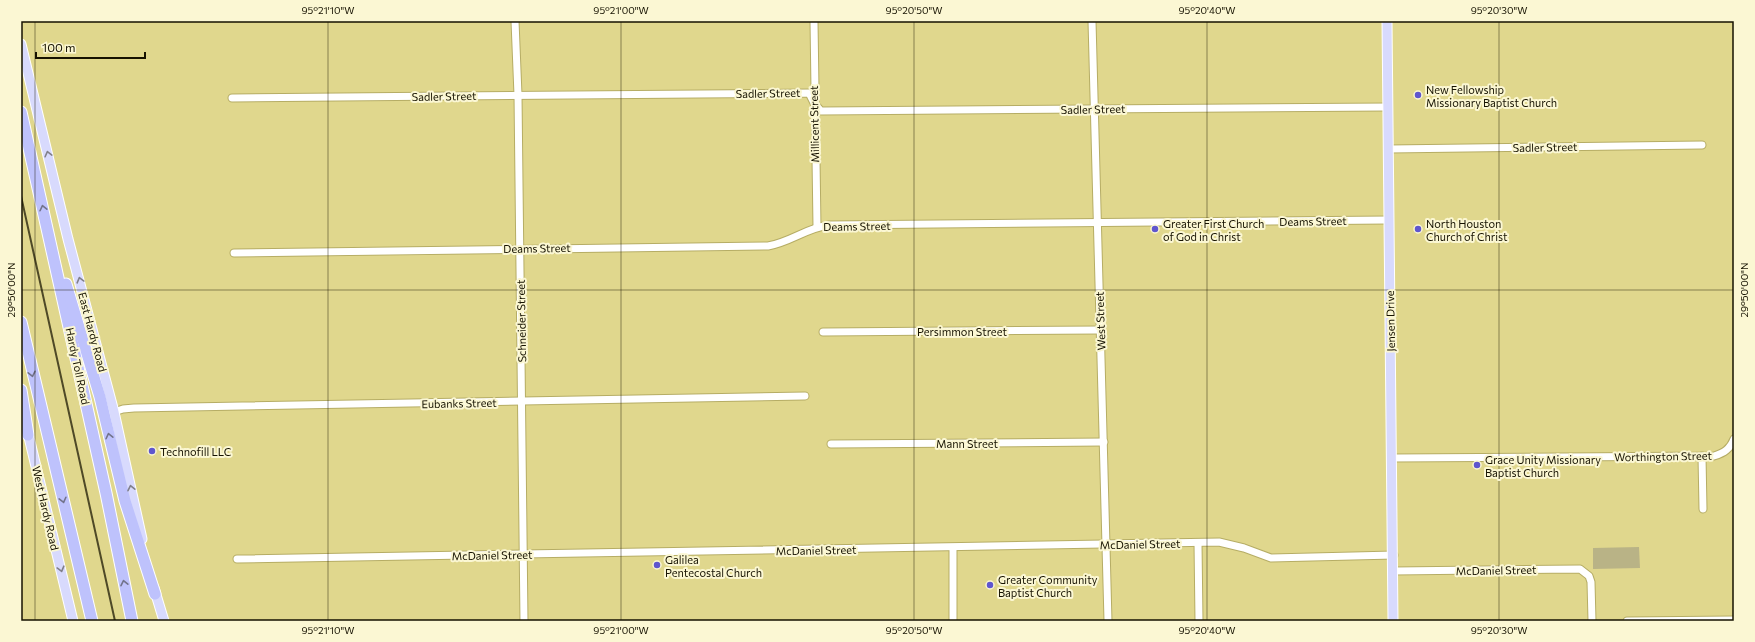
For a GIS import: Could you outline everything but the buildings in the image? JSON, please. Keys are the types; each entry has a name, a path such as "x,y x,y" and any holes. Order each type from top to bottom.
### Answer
{"highway":[{"name":"Hardy Toll Road","path":"21,112 106,492 132,621"},
{"path":"48,230 76,312 100,397 125,501 155,594"},
{"path":"21,322 92,621"},
{"path":"21,390 28,435"}],"main road":[{"name":"Jensen Drive","path":"1388,21 1388,220 1394,555 1393,621"},
{"name":"East Hardy Road","path":"21,44 67,231 114,412 155,594 164,621"},
{"name":"West Hardy Road","path":"21,394 28,435 73,621"}],"street":[{"name":"Schneider Street","path":"515,21 518,95 524,621"},
{"name":"Millicent Street","path":"814,21 817,227"},
{"name":"West Street","path":"1092,21 1108,621"},
{"name":"Sadler Street","path":"232,98 809,92 814,103 821,112 1095,108 1388,107"},
{"name":"Sadler Street","path":"1389,149 1702,145"},
{"name":"Deams Street","path":"234,253 768,246 781,244 817,227 1388,220"},
{"name":"Persimmon Street","path":"823,332 1101,330"},
{"name":"Eubanks Street","path":"114,412 122,409 134,408 805,396"},
{"name":"Worthington Street","path":"1392,458 1714,456 1722,454 1731,446 1734,439"},
{"name":"Mann Street","path":"831,444 1104,442"},
{"path":"1702,456 1702,509"},
{"name":"McDaniel Street","path":"237,559 952,548 1219,542 1271,558 1394,555"},
{"path":"1198,543 1199,621"},
{"path":"952,548 954,621"},
{"name":"McDaniel Street","path":"1394,571 1580,569 1589,576 1591,582 1592,621"},
{"path":"1627,621 1734,620"}],"shaded area":[{"path":"1639,547 1640,568 1593,569 1593,548"}],"railway":[{"path":"21,196 115,621"}],"place":[{"name":"New Fellowship Missionary Baptist Church","path":"1418,95"},
{"name":"Greater First Church of God in Christ","path":"1155,229"},
{"name":"North Houston Church of Christ","path":"1418,229"},
{"name":"Technofill LLC","path":"152,451"},
{"name":"Grace Unity Missionary Baptist Church","path":"1477,465"},
{"name":"Galilea Pentecostal Church","path":"657,565"},
{"name":"Greater Community Baptist Church","path":"990,585"}]}
